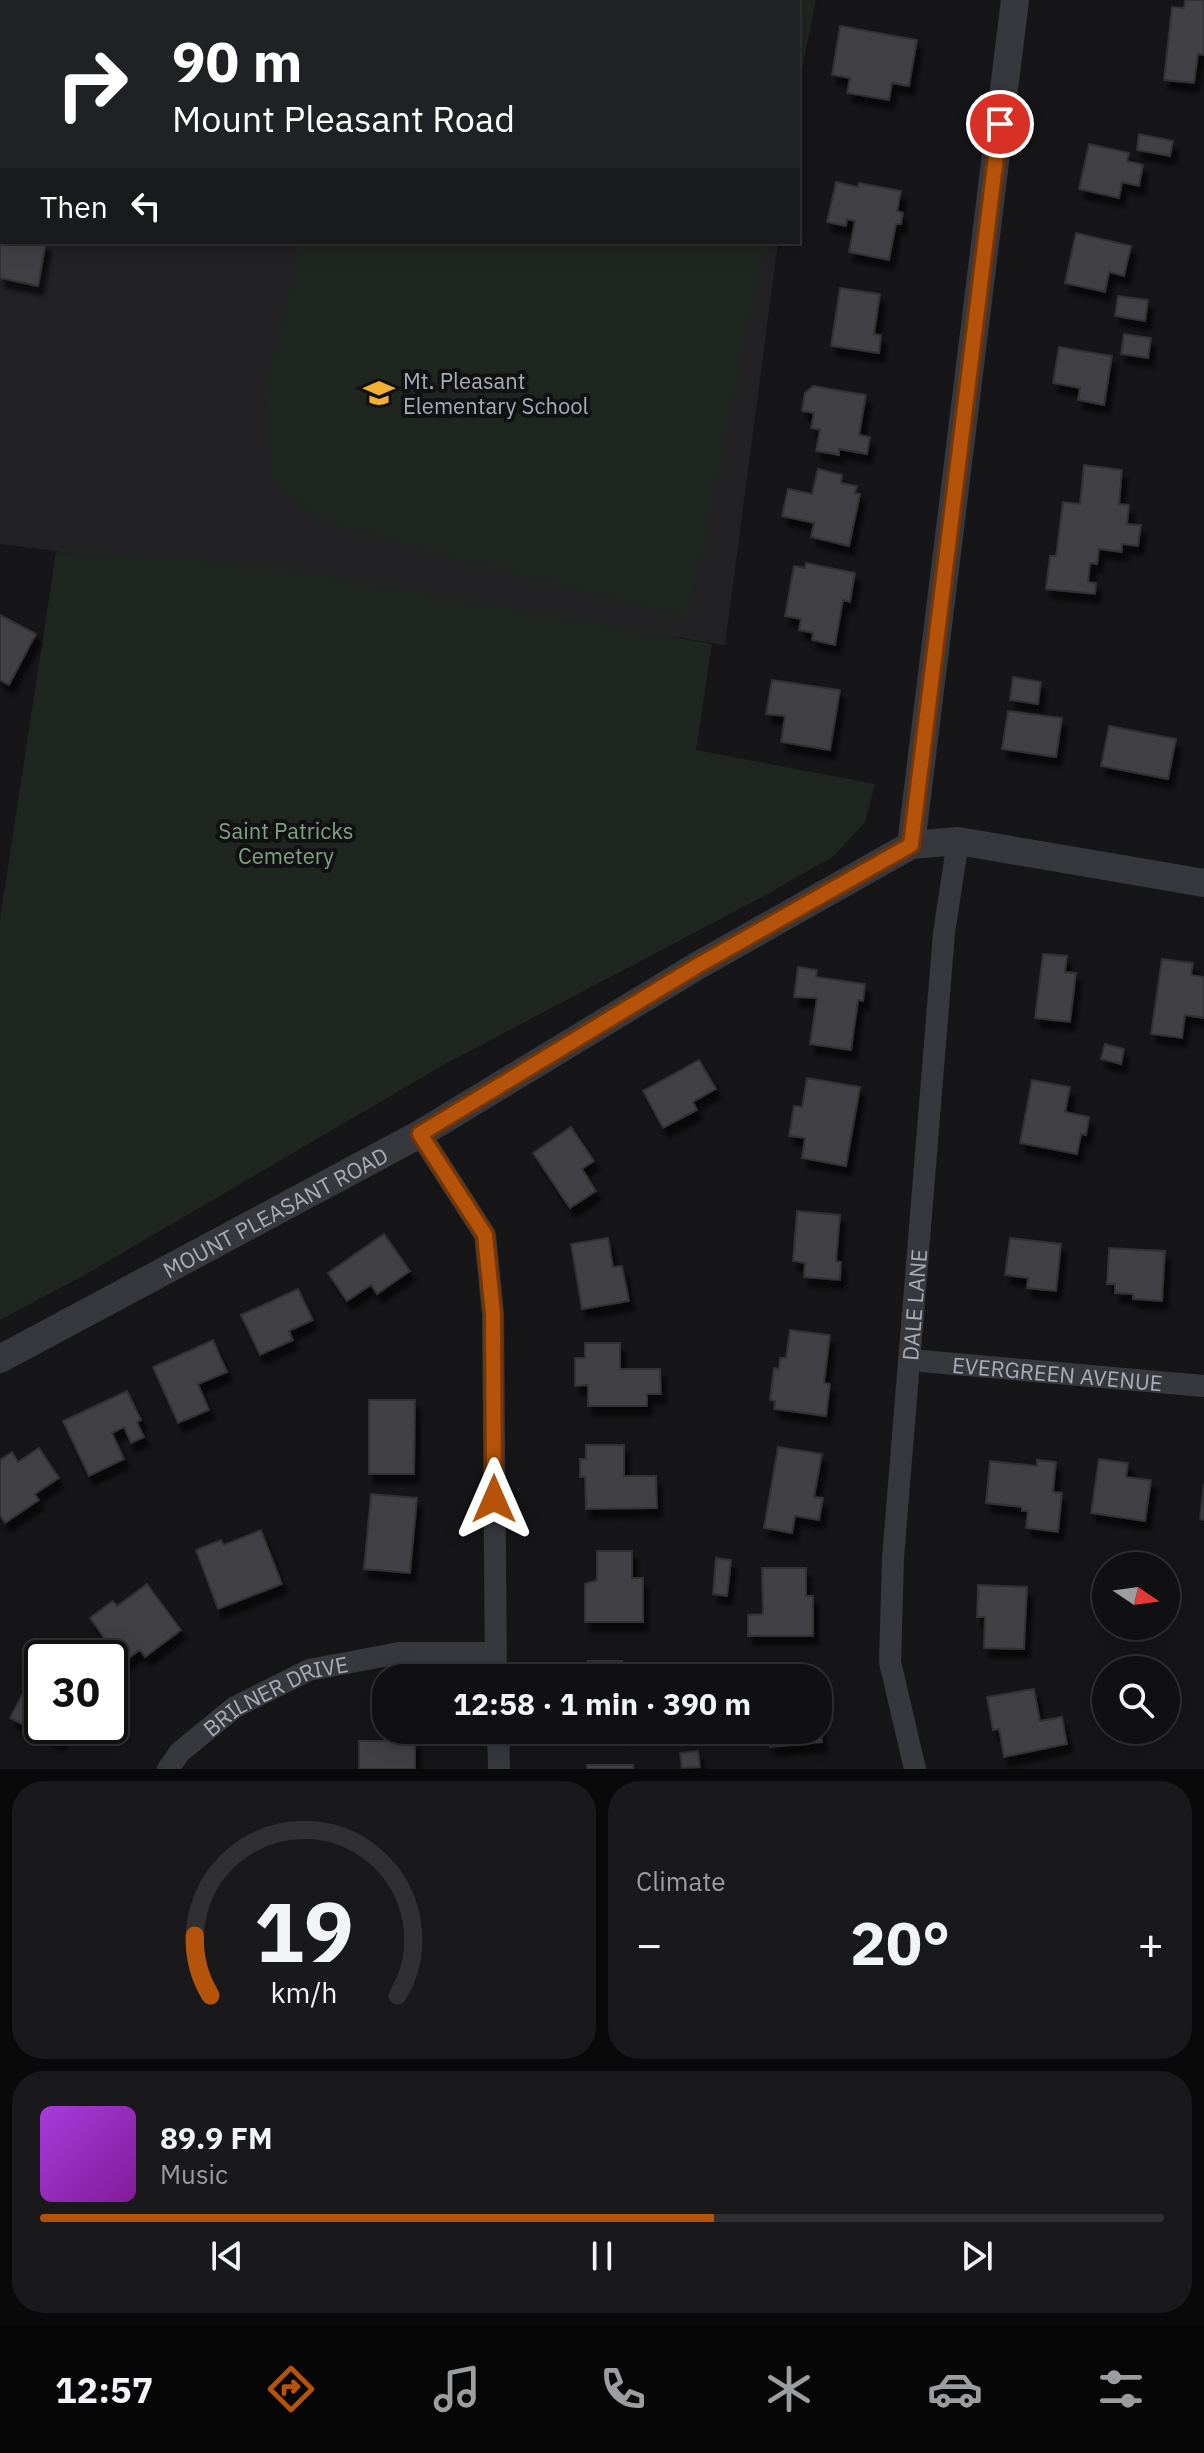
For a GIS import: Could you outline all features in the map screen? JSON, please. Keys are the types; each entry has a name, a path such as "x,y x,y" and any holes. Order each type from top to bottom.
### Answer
{"street":[{"path":"911,845 1015,0"},
{"name":"MOUNT PLEASANT ROAD","path":"0,1359 420,1134 697,966 911,845 958,841 1204,883"},
{"name":"DALE LANE","path":"915,1769 890,1662 893,1558 944,933 958,841"},
{"path":"420,1134 485,1235 493,1314 495,1664"},
{"name":"EVERGREEN AVENUE","path":"910,1360 1204,1386"},
{"name":"BRILNER DRIVE","path":"168,1769 180,1752 235,1707 309,1670 399,1653 495,1653"},
{"path":"498,1744 499,1769"}],"shaded area":[{"name":"Mt. Pleasant Elementary School","path":"0,244 778,244 725,645 264,571 102,557 0,544"}],"green space":[{"path":"800,0 816,0 800,79"},
{"path":"301,244 766,244 689,618 433,553 314,517 272,478 264,395"},
{"name":"Saint Patricks Cemetery","path":"56,552 286,569 712,644 696,750 875,784 865,822 834,856 447,1063 81,1277 0,1320 0,920"}],"building":[{"path":"1185,0 1204,0 1204,55 1198,54 1194,83 1164,80 1172,7 1184,8"},
{"path":"840,26 917,40 909,86 892,83 889,100 847,93 850,78 832,75"},
{"path":"1139,134 1173,141 1170,156 1137,150"},
{"path":"1089,144 1129,153 1127,161 1143,165 1139,186 1122,182 1119,198 1079,189"},
{"path":"836,182 901,191 897,211 903,213 901,224 896,224 889,260 849,252 855,221 847,219 846,226 827,222"},
{"path":"1076,233 1131,246 1124,276 1109,272 1105,292 1065,283"},
{"path":"0,244 46,244 38,286 0,278"},
{"path":"840,288 880,294 874,334 881,335 879,353 831,346"},
{"path":"1118,296 1148,300 1145,321 1115,316"},
{"path":"1124,334 1151,338 1148,358 1121,354"},
{"path":"1059,347 1112,356 1104,405 1078,400 1080,388 1053,383"},
{"path":"813,386 866,395 859,435 870,437 867,454 839,449 839,455 816,451 820,430 811,428 814,413 802,411 805,393"},
{"path":"1084,465 1122,470 1119,504 1129,505 1127,524 1141,525 1138,546 1122,544 1122,552 1099,549 1097,564 1090,563 1088,582 1096,583 1095,594 1046,589 1050,556 1056,556 1063,502 1080,504"},
{"path":"818,469 842,475 841,483 857,486 855,493 860,494 849,546 811,537 814,523 782,516 788,489 812,494"},
{"path":"806,563 855,573 850,602 843,600 835,645 812,640 813,633 799,630 801,619 785,616 794,566 805,568"},
{"path":"0,615 36,634 9,685 0,680"},
{"path":"1013,677 1041,682 1038,704 1010,700"},
{"path":"772,680 840,690 830,750 781,742 785,716 766,714"},
{"path":"1008,711 1062,718 1056,757 1002,749"},
{"path":"1109,726 1176,739 1168,779 1101,766"},
{"path":"1043,954 1067,956 1065,972 1076,973 1070,1022 1035,1018"},
{"path":"1162,959 1193,963 1191,975 1204,977 1204,1018 1185,1015 1182,1038 1151,1034"},
{"path":"798,967 817,970 816,977 865,984 863,1001 858,1000 851,1050 810,1044 817,998 794,997"},
{"path":"1105,1044 1124,1049 1121,1064 1101,1059"},
{"path":"699,1060 716,1089 693,1102 697,1110 663,1128 643,1091"},
{"path":"807,1078 860,1087 846,1166 802,1158 805,1138 789,1136 794,1106 802,1107"},
{"path":"1032,1080 1070,1087 1065,1112 1089,1117 1086,1135 1081,1134 1077,1154 1020,1143"},
{"path":"571,1127 594,1161 582,1169 596,1191 570,1208 533,1153"},
{"path":"797,1211 840,1215 836,1261 841,1262 840,1280 804,1277 805,1263 793,1261"},
{"path":"384,1234 410,1271 377,1294 371,1285 347,1301 328,1273"},
{"path":"608,1238 613,1267 622,1266 629,1301 582,1309 571,1244"},
{"path":"1010,1238 1061,1244 1056,1291 1027,1288 1028,1278 1005,1275"},
{"path":"1109,1248 1165,1251 1162,1301 1133,1299 1133,1294 1115,1293 1115,1284 1107,1284"},
{"path":"298,1289 313,1320 289,1331 293,1340 260,1355 241,1315"},
{"path":"790,1330 830,1335 824,1383 830,1384 826,1416 774,1409 775,1401 770,1400 774,1368 779,1369 780,1358 786,1358"},
{"path":"213,1340 227,1372 198,1384 209,1410 178,1423 153,1367"},
{"path":"585,1343 620,1343 620,1369 660,1369 661,1394 647,1394 647,1406 588,1406 588,1385 575,1386 575,1358 585,1358"},
{"path":"127,1391 141,1420 137,1422 144,1437 131,1443 124,1427 112,1433 124,1459 89,1476 63,1421"},
{"path":"369,1400 415,1400 414,1474 369,1474"},
{"path":"586,1445 624,1445 624,1476 656,1476 657,1508 586,1509 585,1477 580,1477 580,1459 586,1459"},
{"path":"778,1447 822,1454 814,1497 823,1498 819,1520 795,1516 792,1533 764,1528"},
{"path":"39,1448 59,1478 35,1494 39,1500 5,1523 0,1515 0,1460 12,1452 18,1462"},
{"path":"1099,1459 1128,1463 1126,1477 1151,1480 1145,1521 1091,1513"},
{"path":"1037,1460 1056,1462 1053,1492 1062,1493 1058,1532 1026,1528 1028,1511 1022,1511 1022,1507 986,1503 990,1461 1037,1466"},
{"path":"1204,1484 1204,1520 1200,1519"},
{"path":"371,1494 417,1498 410,1573 364,1569"},
{"path":"261,1530 282,1584 218,1609 196,1550 221,1540 224,1545"},
{"path":"597,1551 632,1551 632,1578 643,1578 643,1622 585,1622 585,1584 597,1580"},
{"path":"716,1558 731,1560 727,1596 713,1594"},
{"path":"762,1568 806,1568 806,1596 813,1596 813,1636 748,1636 748,1615 763,1614"},
{"path":"147,1584 181,1630 145,1657 140,1650 128,1659 128,1640 106,1640 90,1618 113,1601 117,1606"},
{"path":"978,1585 1027,1587 1024,1649 984,1648 985,1617 977,1617"},
{"path":"588,1661 622,1661 622,1664 588,1664"},
{"path":"1034,1689 1040,1721 1062,1717 1067,1744 1004,1757 999,1729 993,1730 987,1697"},
{"path":"24,1691 24,1725 10,1718"},
{"path":"359,1741 415,1744 415,1769 359,1769"},
{"path":"770,1744 801,1744 770,1747"},
{"path":"698,1751 700,1767 682,1768 680,1753"},
{"path":"587,1765 633,1765 633,1769 587,1769"}],"place":[{"name":"Mt. Pleasant Elementary School","path":"379,393"}],"route":[{"path":"494,1499 493,1314 485,1235 420,1134 697,966 911,845 1000,124"}]}
